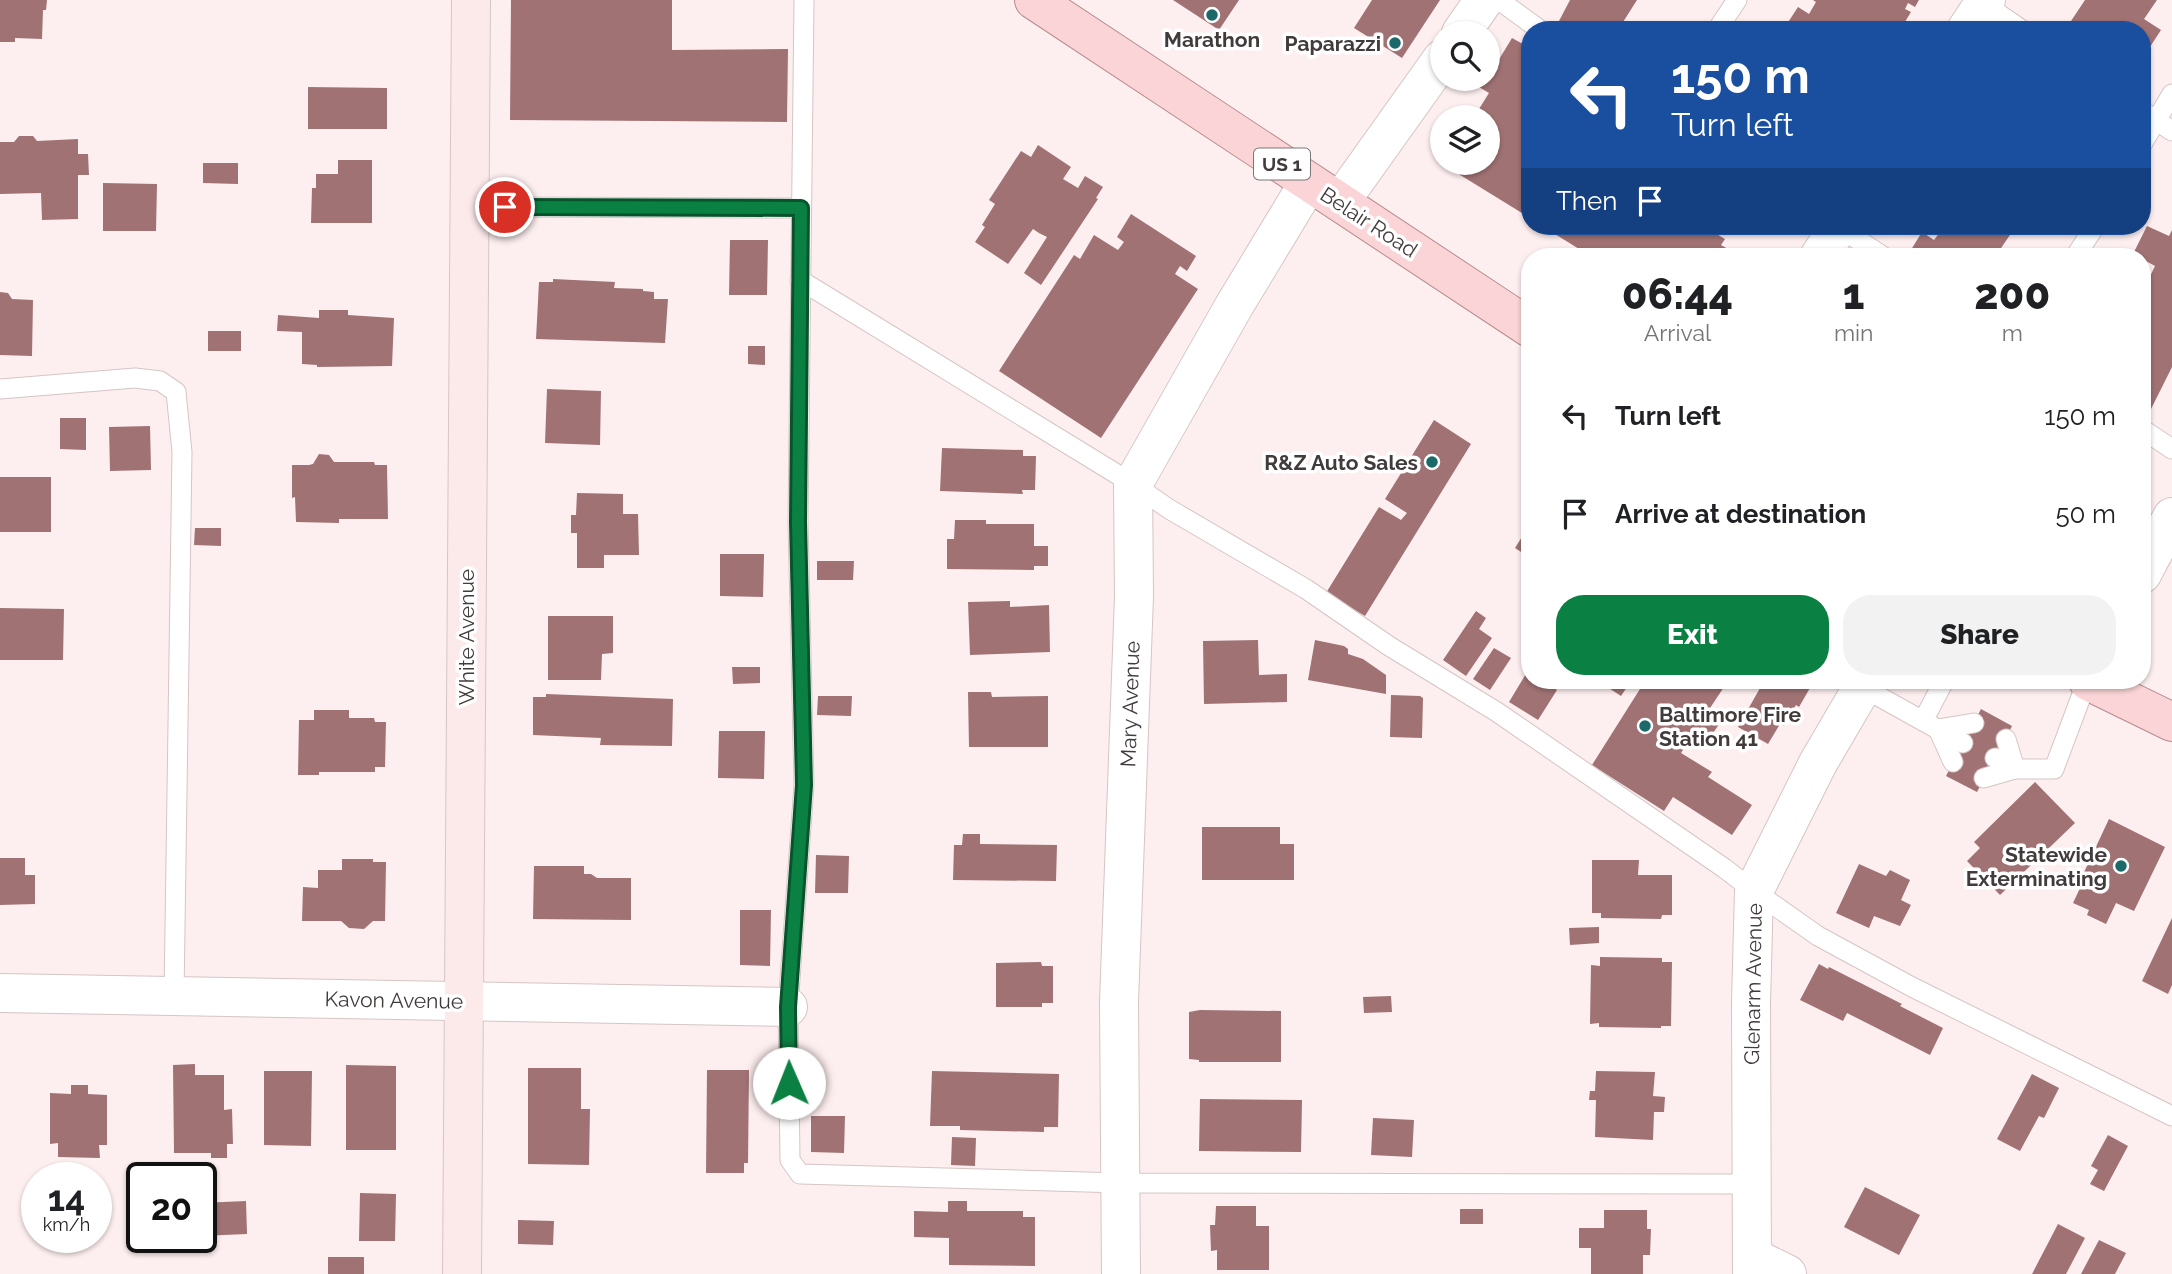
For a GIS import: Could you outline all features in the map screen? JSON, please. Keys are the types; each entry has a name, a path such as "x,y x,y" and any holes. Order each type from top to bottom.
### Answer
{"main road":[{"name":"Belair Road","path":"1034,0 1521,322"},
{"path":"2104,689 2172,722"}],"street":[{"name":"White Avenue","path":"462,1274 471,0"},
{"path":"1469,21 1484,0"},
{"path":"1133,484 1234,306 1325,192 1430,73"},
{"name":"Mary Avenue","path":"1121,1274 1119,1002 1134,596 1133,484"},
{"path":"2151,557 2172,517"},
{"name":"Glenarm Avenue","path":"1752,1265 1754,891 1818,763 1861,689"},
{"name":"Kavon Avenue","path":"0,993 788,1007"},
{"path":"1752,1265 1787,1274"}],"lane":[{"path":"804,0 798,522 804,785 788,1007 790,1160 800,1174 1121,1183 1752,1184"},
{"path":"1499,0 1528,21"},
{"path":"1723,21 1737,0"},
{"path":"1979,8 2004,21"},
{"path":"2157,121 2172,94"},
{"path":"469,207 801,208"},
{"path":"1851,235 1871,248"},
{"path":"800,280 1133,484 1169,509 1306,589 1389,646 1497,712 1818,936 1912,987 2172,1116"},
{"path":"0,389 135,378 160,381 176,392 182,452 174,996"},
{"path":"2151,435 2172,449"},
{"path":"1872,689 1963,743"},
{"path":"1930,725 1941,689"},
{"path":"1984,778 2015,769 2054,769 2084,689"},
{"path":"1930,725 1974,723"},
{"path":"1930,725 1954,762"},
{"path":"2006,739 2015,769"},
{"path":"1995,758 2015,769"}],"building":[{"path":"0,0 47,0 46,10 43,10 42,39 15,38 15,42 0,42"},
{"path":"511,0 672,0 672,50 788,49 787,122 510,120"},
{"name":"Marathon","path":"1173,0 1239,0 1219,30"},
{"name":"Paparazzi","path":"1372,0 1440,0 1402,58 1354,28"},
{"path":"1570,0 1637,0 1624,21 1559,21"},
{"path":"1813,0 1919,0 1915,7 1908,3 1905,9 1911,12 1906,21 1789,21 1798,7 1809,14 1816,2"},
{"path":"2085,0 2157,0 2144,19 2147,21 2071,21"},
{"path":"2151,24 2161,30 2151,45"},
{"path":"1512,38 1521,43 1521,212 1460,175 1500,175 1500,105 1482,105 1489,93 1486,91 1500,91 1500,58"},
{"path":"308,87 387,88 387,129 308,129"},
{"path":"19,136 33,136 37,141 78,139 78,154 88,154 89,175 78,175 78,219 42,220 41,193 0,194 0,142 14,142"},
{"path":"1038,145 1071,167 1063,179 1078,188 1085,176 1103,187 1096,198 1098,199 1041,285 1024,273 1047,237 1033,229 1008,264 975,242 995,204 989,200 1021,151 1031,157"},
{"path":"338,160 372,160 372,223 311,223 312,188 316,188 316,174 338,174"},
{"path":"203,163 238,163 238,184 203,183"},
{"path":"103,183 157,184 156,231 103,231"},
{"path":"1131,214 1196,256 1187,271 1180,266 1175,274 1198,289 1101,438 999,371 1074,255 1080,259 1094,235 1118,250 1124,242 1117,237"},
{"path":"2151,228 2169,236 2172,230 2172,367 2151,409 2151,274 2155,266 2151,264 2151,248 2136,248 2142,235 2151,235"},
{"path":"1557,235 1718,235 1725,239 1721,245 1726,248 1577,248"},
{"path":"1920,235 1926,235 1934,240 1938,235 2010,235 2001,248 1912,248"},
{"path":"730,240 768,240 767,295 729,295"},
{"path":"553,279 615,282 614,288 643,289 654,292 654,299 668,299 665,343 536,339 539,282 553,282"},
{"path":"0,292 8,293 12,299 33,300 32,356 0,355"},
{"path":"319,310 348,310 348,315 394,318 392,366 317,367 302,364 302,332 277,331 278,315 319,318"},
{"path":"208,331 241,331 241,351 208,351"},
{"path":"748,346 765,346 765,365 748,364"},
{"path":"547,389 601,391 600,445 545,443"},
{"path":"60,418 86,418 86,450 60,449"},
{"path":"1434,420 1471,444 1365,616 1326,593 1379,507 1401,520 1407,513 1385,499"},
{"path":"150,426 151,470 110,471 109,427"},
{"path":"942,448 1023,450 1023,456 1036,456 1035,490 1022,490 1023,494 940,491"},
{"path":"319,454 329,455 334,462 374,462 375,465 387,465 388,519 339,519 339,523 296,522 295,497 292,498 292,465 313,464"},
{"path":"0,477 51,477 51,532 0,532"},
{"path":"577,493 623,494 623,514 638,514 639,555 604,555 604,568 577,568 577,533 571,533 571,515 576,515"},
{"path":"955,520 986,520 986,524 1034,524 1034,546 1048,546 1048,566 1034,566 1034,570 947,569 947,539 954,539"},
{"path":"195,528 221,528 221,546 194,545"},
{"path":"1521,538 1521,552 1515,548"},
{"path":"720,554 764,554 763,597 720,596"},
{"path":"817,561 854,561 853,580 817,580"},
{"path":"1010,601 1010,607 1049,605 1050,652 970,655 968,602"},
{"path":"0,608 64,609 63,660 0,660"},
{"path":"1476,611 1486,618 1479,629 1492,638 1466,676 1443,660"},
{"path":"548,616 613,616 613,653 602,654 601,680 548,680"},
{"path":"1258,640 1259,675 1287,674 1287,702 1204,704 1203,641"},
{"path":"1315,640 1344,646 1348,649 1348,654 1363,659 1386,675 1386,694 1308,680"},
{"path":"1494,648 1511,658 1490,690 1473,679"},
{"path":"732,667 760,667 760,683 733,684"},
{"path":"1521,682 1521,689 1557,690 1538,720 1509,702"},
{"path":"1610,689 1626,689 1621,696"},
{"path":"1640,689 1723,689 1710,708 1724,717 1711,736 1698,727 1681,753 1712,772 1708,777 1752,805 1732,835 1673,797 1664,811 1592,765"},
{"path":"1759,689 1809,689 1799,707 1796,705 1784,726 1780,724 1768,744 1738,727"},
{"path":"968,692 991,692 992,697 1048,696 1048,747 969,747"},
{"path":"546,694 673,699 672,746 600,745 601,738 533,735 533,697 546,697"},
{"path":"1391,695 1423,698 1422,738 1390,737"},
{"path":"818,696 852,696 851,716 817,715"},
{"path":"1981,709 2012,726 1977,792 1946,776"},
{"path":"314,710 349,710 349,718 374,718 375,722 386,722 385,767 375,767 375,772 319,772 319,775 298,775 299,720 314,720"},
{"path":"719,731 765,731 764,779 718,778"},
{"path":"2035,782 2075,823 2000,895 1967,861 1980,848 1974,842"},
{"name":"Statewide Exterminating","path":"2109,819 2165,847 2134,911 2116,903 2106,924 2087,915 2089,910 2073,903 2081,886 2078,885"},
{"path":"1202,827 1280,827 1280,844 1294,844 1294,880 1202,880"},
{"path":"963,834 980,834 980,844 1057,845 1056,881 953,880 954,845 962,845"},
{"path":"816,855 849,856 848,893 815,893"},
{"path":"0,858 25,858 25,875 35,875 35,904 0,905"},
{"path":"342,859 373,859 373,862 386,862 385,921 373,921 364,929 349,928 341,921 302,921 303,887 318,888 318,870 342,870"},
{"path":"1592,860 1639,860 1638,875 1672,875 1672,915 1662,915 1661,919 1601,918 1601,913 1592,913"},
{"path":"1859,864 1886,876 1890,870 1910,880 1901,900 1911,905 1900,926 1874,916 1869,928 1836,913"},
{"path":"534,866 584,866 584,874 597,878 631,878 631,920 533,919"},
{"path":"740,910 771,910 770,966 740,965"},
{"path":"2172,918 2172,985 2168,994 2142,981"},
{"path":"1599,927 1599,943 1570,945 1569,928"},
{"path":"1600,957 1662,958 1662,962 1672,962 1671,1026 1599,1027 1599,1023 1590,1024 1591,965 1600,966"},
{"path":"1041,962 1042,966 1053,966 1053,1003 1042,1003 1042,1007 996,1007 996,963"},
{"path":"1819,964 1902,1004 1900,1006 1943,1028 1930,1055 1847,1013 1843,1021 1800,1000"},
{"path":"1391,996 1392,1012 1364,1013 1363,997"},
{"path":"1281,1011 1281,1062 1199,1062 1189,1059 1189,1012"},
{"path":"195,1064 195,1075 224,1075 224,1110 232,1109 233,1144 227,1144 227,1158 211,1158 211,1153 174,1153 173,1065"},
{"path":"346,1065 396,1066 396,1150 346,1150"},
{"path":"528,1068 581,1068 581,1109 590,1109 589,1165 528,1164"},
{"path":"707,1070 749,1070 748,1163 744,1163 744,1173 706,1173"},
{"path":"264,1071 312,1071 311,1146 264,1145"},
{"path":"932,1071 1059,1074 1058,1127 1044,1127 1044,1132 960,1130 960,1126 930,1126"},
{"path":"1596,1071 1655,1072 1653,1096 1665,1097 1664,1112 1654,1112 1653,1140 1595,1137 1596,1100 1589,1100 1590,1091 1595,1091"},
{"path":"2032,1074 2059,1088 2044,1118 2039,1116 2020,1151 1997,1139"},
{"path":"71,1085 88,1085 88,1094 107,1095 107,1145 99,1145 100,1158 58,1157 58,1143 50,1144 50,1093 71,1094"},
{"path":"1200,1099 1302,1100 1301,1152 1199,1151"},
{"path":"811,1116 845,1116 844,1153 811,1152"},
{"path":"1373,1118 1414,1120 1412,1157 1371,1155"},
{"path":"2108,1135 2128,1146 2104,1191 2090,1184 2098,1170 2091,1166"},
{"path":"952,1137 976,1138 975,1166 951,1165"},
{"path":"1865,1187 1920,1215 1899,1255 1844,1227"},
{"path":"360,1193 396,1194 395,1241 359,1241"},
{"path":"246,1201 247,1234 217,1235 217,1202"},
{"path":"948,1201 967,1201 967,1211 1023,1211 1023,1217 1035,1217 1035,1266 949,1265 949,1238 914,1237 914,1211 948,1212"},
{"path":"1216,1206 1256,1206 1256,1226 1269,1226 1269,1270 1217,1270 1217,1250 1211,1251 1210,1225 1215,1225"},
{"path":"1460,1209 1483,1209 1483,1224 1460,1224"},
{"path":"1604,1210 1647,1210 1647,1229 1651,1229 1650,1255 1643,1255 1643,1274 1591,1274 1591,1248 1579,1248 1579,1228 1604,1228"},
{"path":"518,1220 554,1221 553,1245 518,1244"},
{"path":"2058,1224 2085,1238 2066,1274 2032,1274"},
{"path":"2099,1240 2126,1253 2115,1274 2081,1274"},
{"path":"328,1257 364,1257 364,1274 328,1274"}],"place":[{"name":"Marathon","path":"1212,15"},
{"name":"Paparazzi","path":"1395,43"},
{"name":"R&Z Auto Sales","path":"1432,462"},
{"name":"Baltimore Fire Station 41","path":"1645,726"},
{"name":"Statewide Exterminating","path":"2121,866"}],"route":[{"path":"505,207 801,208 798,522 804,785 799,889 788,1007 789,1083"}]}
